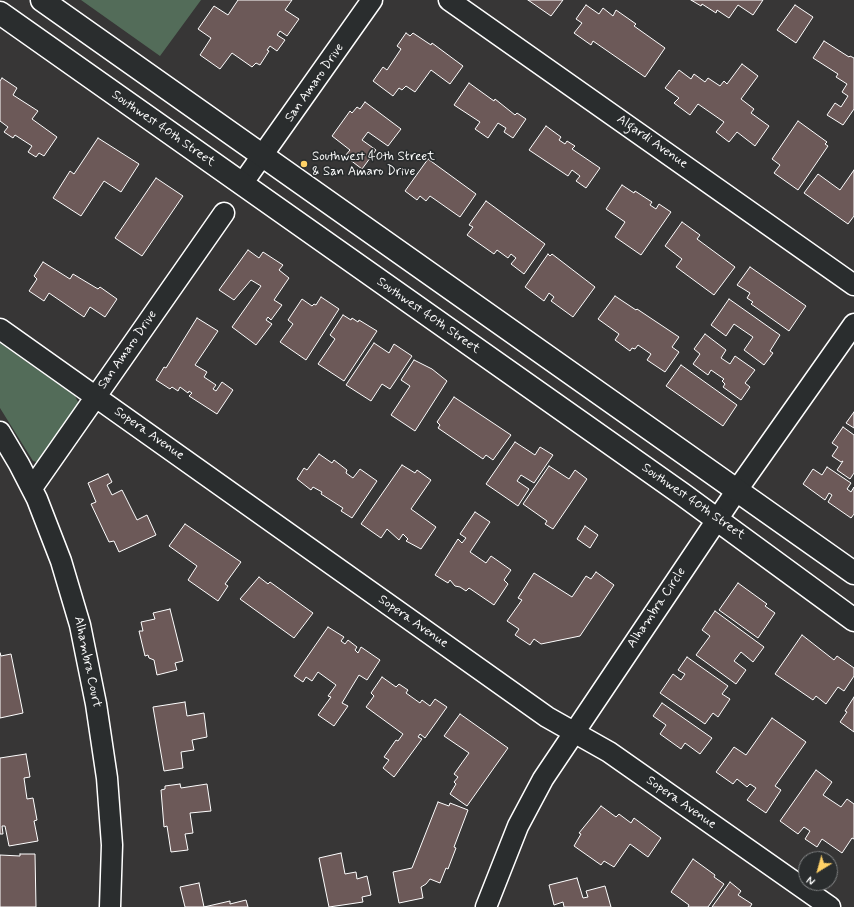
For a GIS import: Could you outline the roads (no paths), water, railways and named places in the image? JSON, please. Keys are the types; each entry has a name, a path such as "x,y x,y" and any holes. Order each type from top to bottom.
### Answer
{"main road":[{"path":"42,0 854,573"},
{"name":"Southwest 40th Street","path":"0,13 718,520 854,620"}],"street":[{"name":"San Amaro Drive","path":"242,184 372,0"},
{"name":"Algardi Avenue","path":"449,0 854,285"},
{"name":"San Amaro Drive","path":"32,488 224,213"},
{"name":"Alhambra Circle","path":"486,907 526,808 574,732 737,490 854,324"},
{"name":"Sopera Avenue","path":"0,329 548,717 609,752 830,907"},
{"name":"Alhambra Court","path":"0,432 32,488 54,541 68,582 80,625 96,704 107,778 111,823 112,868 110,907"}],"place":[{"name":"Southwest 40th Street & San Amaro Drive","path":"304,164"}]}
